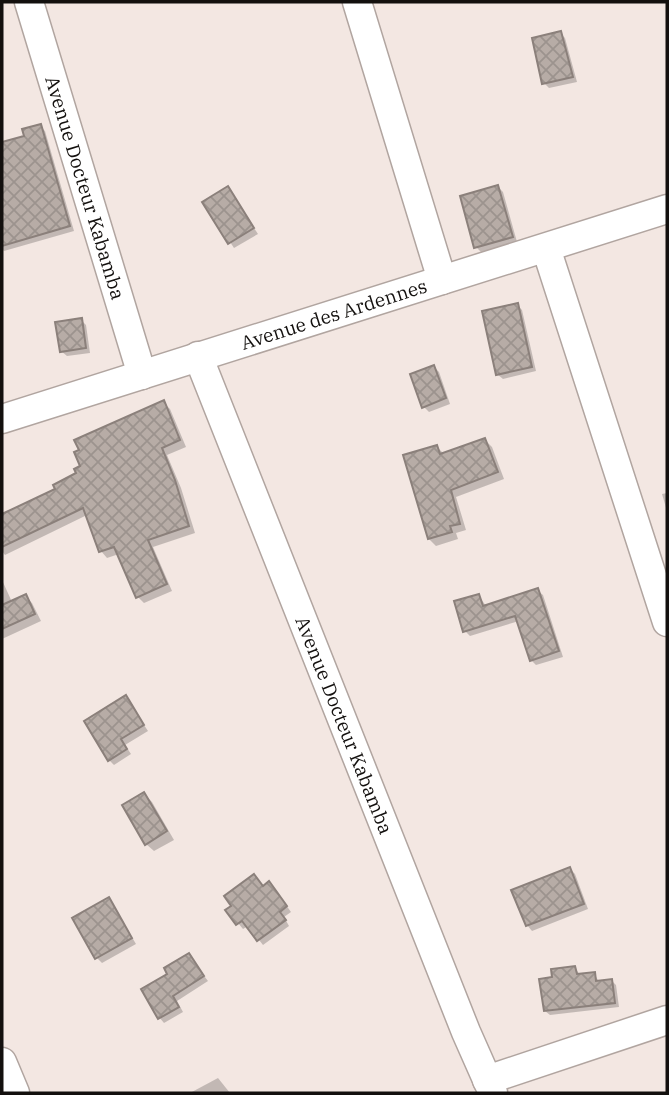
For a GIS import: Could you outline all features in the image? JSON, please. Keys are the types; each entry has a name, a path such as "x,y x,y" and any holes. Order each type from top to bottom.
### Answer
{"street":[{"name":"Avenue Docteur Kabamba","path":"29,2 142,375"},
{"path":"357,2 442,281"},
{"name":"Avenue des Ardennes","path":"2,419 667,209"},
{"path":"546,248 667,622"},
{"name":"Avenue Docteur Kabamba","path":"198,356 490,1086"},
{"path":"490,1086 667,1020"},
{"path":"2,1062 15,1093"}],"building":[{"path":"561,31 573,77 542,84 532,38"},
{"path":"41,124 70,226 2,246 2,142 24,136 22,129"},
{"path":"498,185 513,237 474,248 460,196"},
{"path":"228,186 254,228 228,244 202,202"},
{"path":"518,303 532,367 496,375 482,311"},
{"path":"82,318 86,348 60,352 55,322"},
{"path":"434,365 446,398 422,408 410,374"},
{"path":"164,400 180,440 162,448 189,526 148,540 167,584 136,598 114,547 99,552 83,508 2,547 2,514 55,489 53,485 76,473 74,469 80,466 74,452 79,450 74,440"},
{"path":"485,438 498,472 451,490 460,524 450,526 452,532 428,539 403,455 437,445 440,454"},
{"path":"538,588 559,651 530,661 515,616 463,632 454,601 479,594 483,606"},
{"path":"26,594 35,614 2,629 2,605"},
{"path":"126,695 144,725 121,739 127,749 108,761 84,721"},
{"path":"144,792 167,831 145,845 122,805"},
{"path":"570,867 584,904 526,926 511,890"},
{"path":"254,874 263,886 269,881 287,906 280,912 286,920 257,941 242,921 236,925 225,910 231,906 224,896"},
{"path":"109,897 132,938 95,959 72,918"},
{"path":"189,953 204,976 173,996 179,1007 158,1019 141,989 167,974 164,968"},
{"path":"575,966 577,974 595,972 596,981 612,979 615,1003 544,1011 539,979 552,977 551,969"}]}
